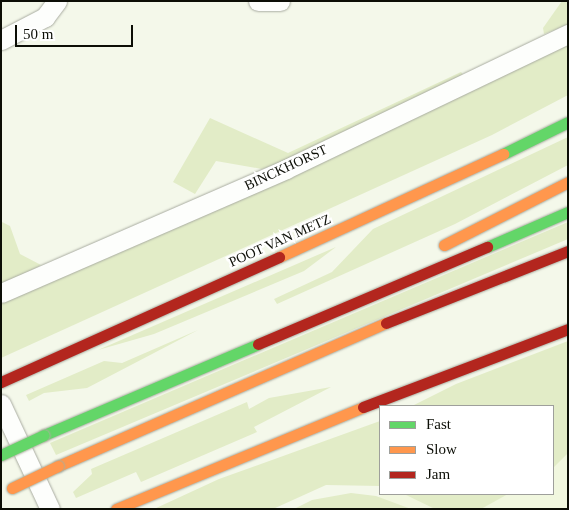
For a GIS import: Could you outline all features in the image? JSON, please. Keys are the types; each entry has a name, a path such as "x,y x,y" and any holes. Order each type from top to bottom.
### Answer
{"highway":[{"name":"POOT VAN METZ","path":"1,382 432,189 568,122"},
{"path":"434,250 568,182"},
{"path":"1,455 568,212"},
{"path":"6,490 379,326 568,252"},
{"path":"348,305 395,271"},
{"path":"116,509 271,442 568,330"}],"street":[{"path":"1,40 45,17 57,1"},
{"path":"258,1 280,1"},
{"name":"BINCKHORST","path":"1,293 286,169 568,34"},
{"path":"1,404 50,509"}],"shaded area":[{"path":"562,1 568,1 568,25 544,34 543,28"},
{"path":"568,42 568,95 492,135 1,358 1,299"},
{"path":"461,72 466,78 287,162 262,169 216,161 195,194 173,182 210,118 288,153"},
{"path":"568,137 568,165 455,224 277,304 274,299 332,272 373,229"},
{"path":"2,222 10,226 20,254 41,265 1,288"},
{"path":"568,222 568,239 56,455 50,443"},
{"path":"336,247 304,271 154,334 98,350"},
{"path":"198,330 87,388 44,393 29,401 26,395 104,361 122,363"},
{"path":"568,341 568,453 554,467 554,405 414,405 456,384"},
{"path":"331,387 254,427 257,432 141,482 136,472 76,498 73,492 92,474 91,469 247,402 249,409 269,398"},
{"path":"568,412 568,509 352,509 383,495 554,495 554,417"},
{"path":"379,421 379,486 326,485 273,509 154,509 219,479"},
{"path":"351,493 376,496 411,509 294,509 312,500"},
{"path":"406,495 506,495 481,509 435,509"}],"traffic: fast":[{"path":"503,154 568,122"},
{"path":"487,247 568,212"},
{"path":"44,435 258,344"},
{"path":"1,455 44,435"}],"traffic: slow":[{"path":"279,257 503,154"},
{"path":"444,245 568,182"},
{"path":"58,466 386,323"},
{"path":"116,509 363,407"},
{"path":"12,488 58,466"}],"traffic: jam":[{"path":"258,344 487,247"},
{"path":"386,323 568,251"},
{"path":"1,382 279,257"},
{"path":"363,407 568,329"}]}
